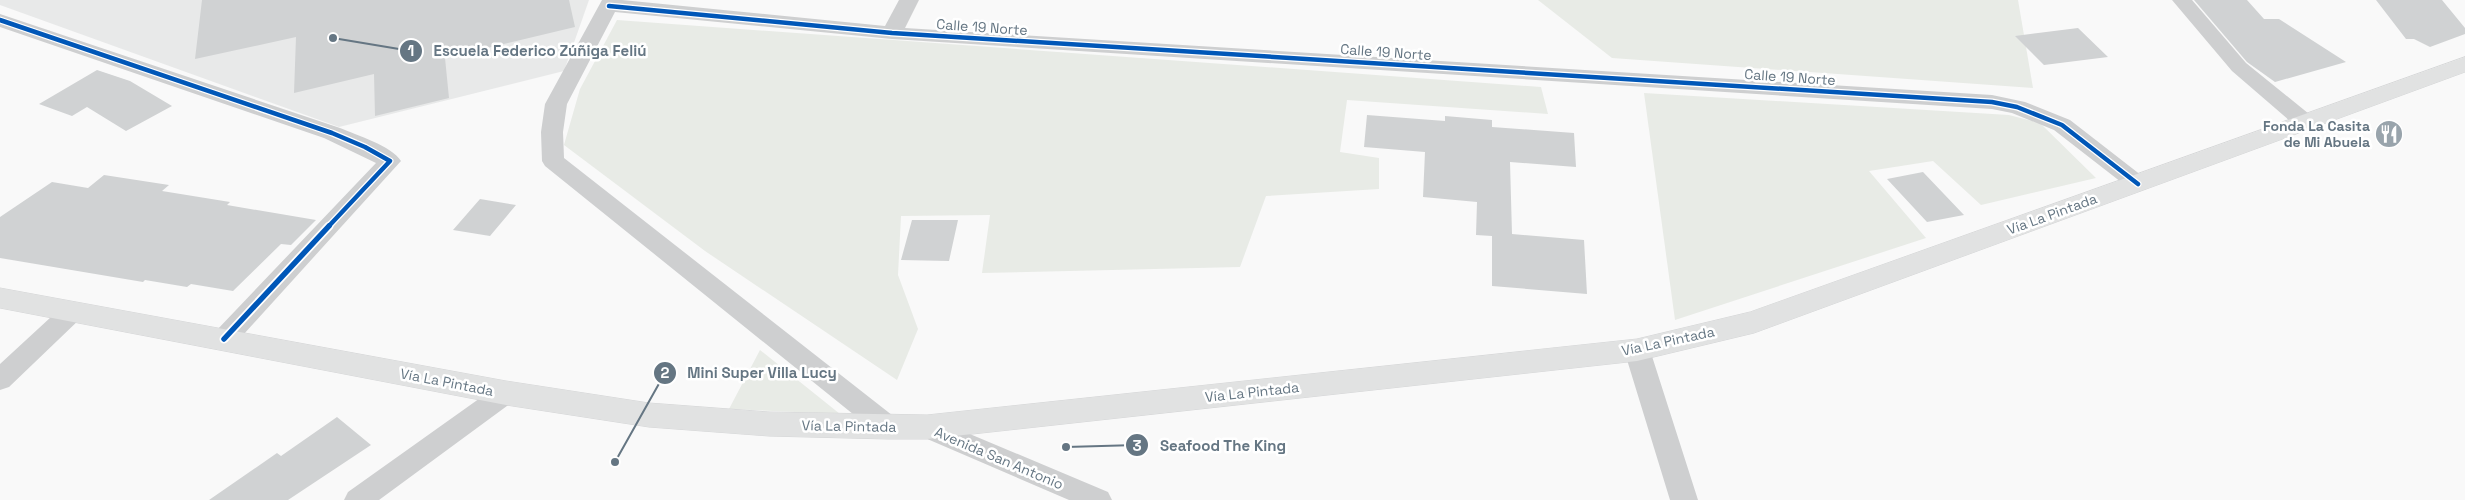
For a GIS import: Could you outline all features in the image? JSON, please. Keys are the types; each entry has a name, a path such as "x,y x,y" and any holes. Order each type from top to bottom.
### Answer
{"main road":[{"name":"Vía La Pintada","path":"0,298 506,393 649,415 769,424 927,427 1637,350 1754,322 2465,64"}],"street":[{"path":"892,33 909,0"},
{"path":"2182,0 2239,67 2306,123"},
{"path":"611,3 556,104 552,132 553,161 888,427"},
{"name":"Calle 19 Norte","path":"611,3 892,33 1992,102 2017,107 2062,125 2138,184"},
{"path":"0,20 332,133 365,147 390,161 224,339"},
{"path":"0,380 73,311"},
{"path":"1637,350 1684,500"},
{"path":"358,500 506,393"},
{"name":"Avenida San Antonio","path":"927,427 1098,500"}],"shaded area":[{"path":"0,0 589,0 564,71 339,127 0,5"},
{"path":"1538,0 2018,0 2033,88 1612,58"},
{"path":"617,20 1541,87 1548,114 1347,100 1340,152 1379,158 1379,189 1266,196 1240,267 982,273 990,215 901,216 898,275 918,329 897,380 705,251 564,145 580,89"},
{"path":"1644,93 2009,115 2040,123 2096,178 1981,205 1933,161 1869,171 1926,238 1675,320"},
{"path":"760,350 840,414 729,409"}],"building":[{"path":"202,0 569,0 575,27 445,58 449,98 375,116 374,74 294,93 296,37 195,59"},
{"path":"2194,0 2247,0 2264,19 2279,19 2346,62 2275,82 2247,62"},
{"path":"2376,0 2442,0 2465,28 2465,34 2430,47 2414,39 2406,39"},
{"path":"2078,28 2108,57 2044,65 2015,36"},
{"path":"97,70 130,81 172,106 126,131 87,107 72,116 39,104"},
{"path":"1367,115 1445,121 1445,116 1492,120 1492,127 1574,133 1576,167 1510,162 1512,234 1584,240 1587,294 1492,286 1492,236 1476,235 1477,202 1423,197 1425,152 1364,147"},
{"path":"1923,172 1964,215 1927,222 1887,179"},
{"path":"104,175 169,185 162,191 230,202 227,205 316,220 291,245 281,244 233,291 191,284 187,287 145,280 143,282 0,258 0,217 52,182 88,188"},
{"path":"480,199 516,205 490,236 453,230"},
{"path":"912,220 958,220 949,261 901,260"},
{"path":"337,417 371,445 288,500 209,500 277,453 281,456"}],"cycle path":[{"path":"609,6 892,33 1992,102 2017,107 2062,125 2138,184"},
{"path":"0,20 332,133 365,147 390,161 224,339"}],"place":[{"name":"Escuela Federico Zúñiga Feliú","path":"333,38"},
{"name":"Fonda La Casita de Mi Abuela","path":"2389,134"},
{"name":"Seafood The King","path":"1066,447"},
{"name":"Mini Super Villa Lucy","path":"615,462"}]}
